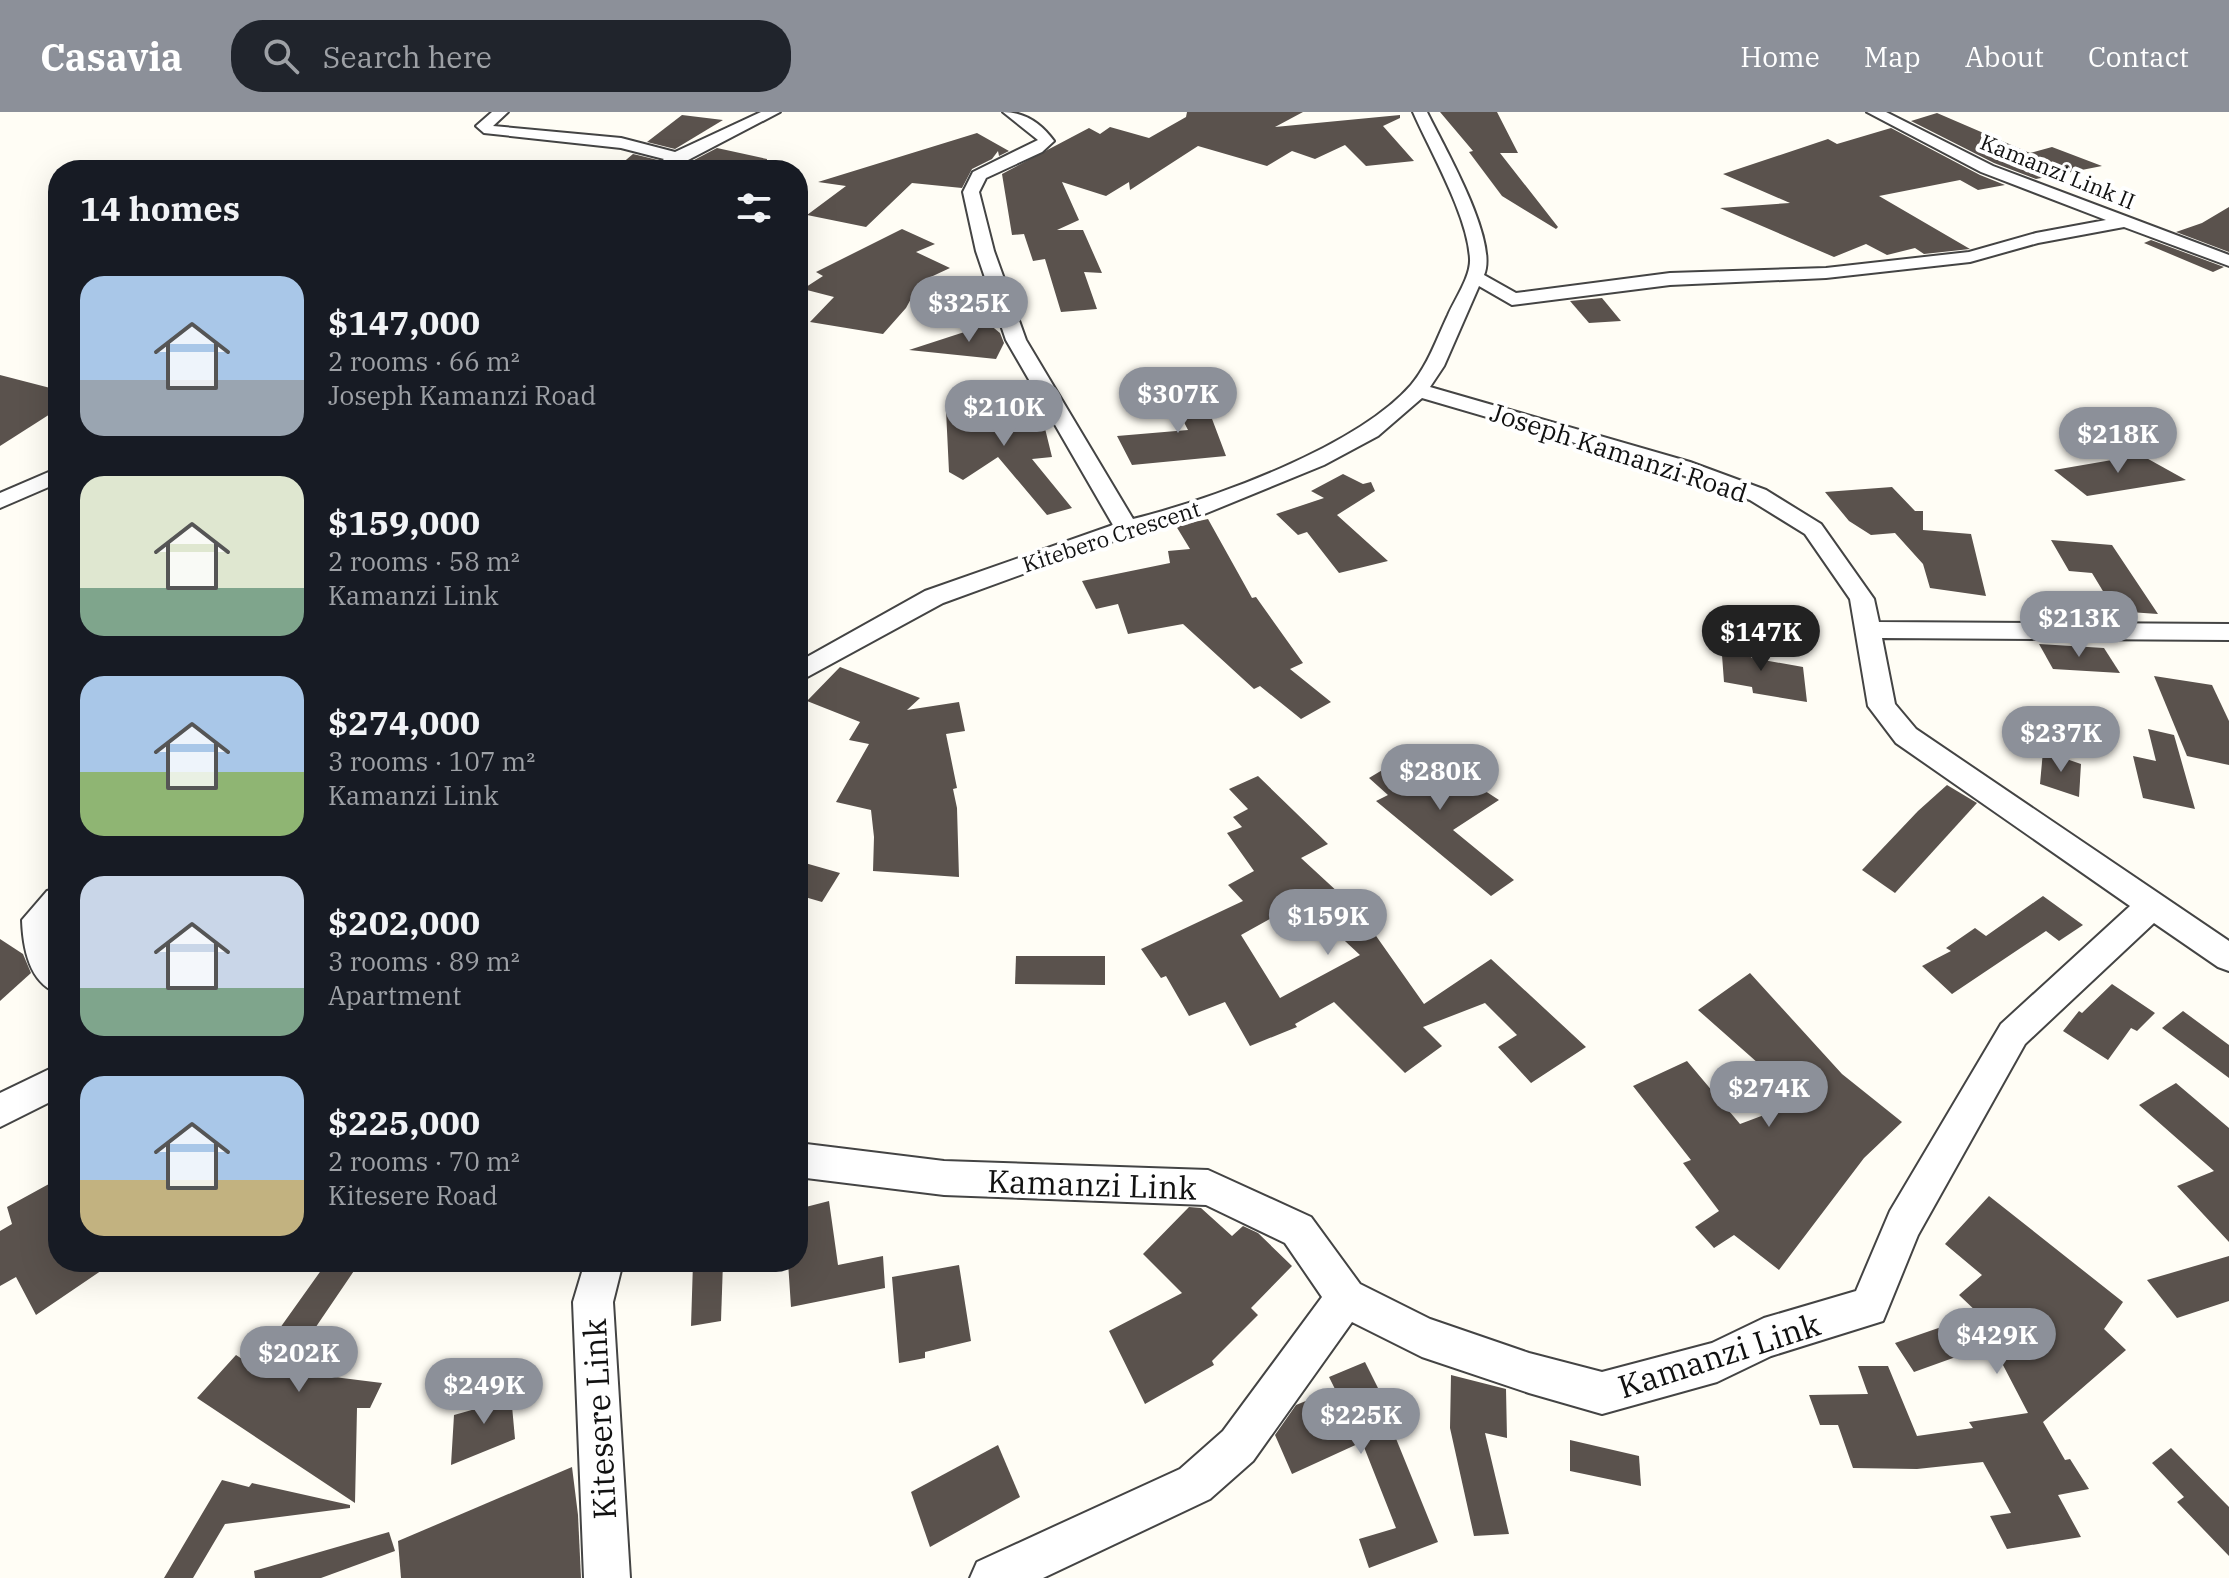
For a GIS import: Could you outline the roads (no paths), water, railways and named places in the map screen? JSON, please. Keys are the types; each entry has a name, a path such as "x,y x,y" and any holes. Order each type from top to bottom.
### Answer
{"street":[{"path":"501,112 484,126 489,130 621,143 677,157"},
{"path":"673,160 773,112"},
{"path":"1010,112 1046,141 979,175 971,192 985,251 1026,362 1047,388 1127,528"},
{"path":"1420,112 1477,236 1480,264 1475,277 1512,299 1670,279 1826,273 1931,262 1970,257 2036,238 2123,222"},
{"name":"Kamanzi Link II","path":"1874,112 1987,169 2229,261"},
{"name":"Kitebero Crescent","path":"808,667 934,597 1127,528 1189,512 1316,460 1370,431 1418,390 1434,366 1475,277"},
{"name":"Joseph Kamanzi Road","path":"1418,390 1682,467 1758,495 1813,529 1862,599 1882,706 1906,736 2229,958"},
{"path":"0,501 48,479"},
{"path":"1870,630 2229,632"},
{"name":"Kamanzi Link","path":"808,1161 944,1178 1208,1188 1298,1230 1346,1298 1422,1337 1529,1373 1602,1393 1717,1362 1764,1338 1869,1307 1903,1224 2013,1034 2151,906"},
{"path":"48,910 38,920 39,945 48,968"},
{"path":"0,1111 48,1085"},
{"name":"Kitesere Link","path":"601,1272 593,1302 607,1578"},
{"path":"993,1578 1195,1484 1238,1446 1346,1298"}]}
